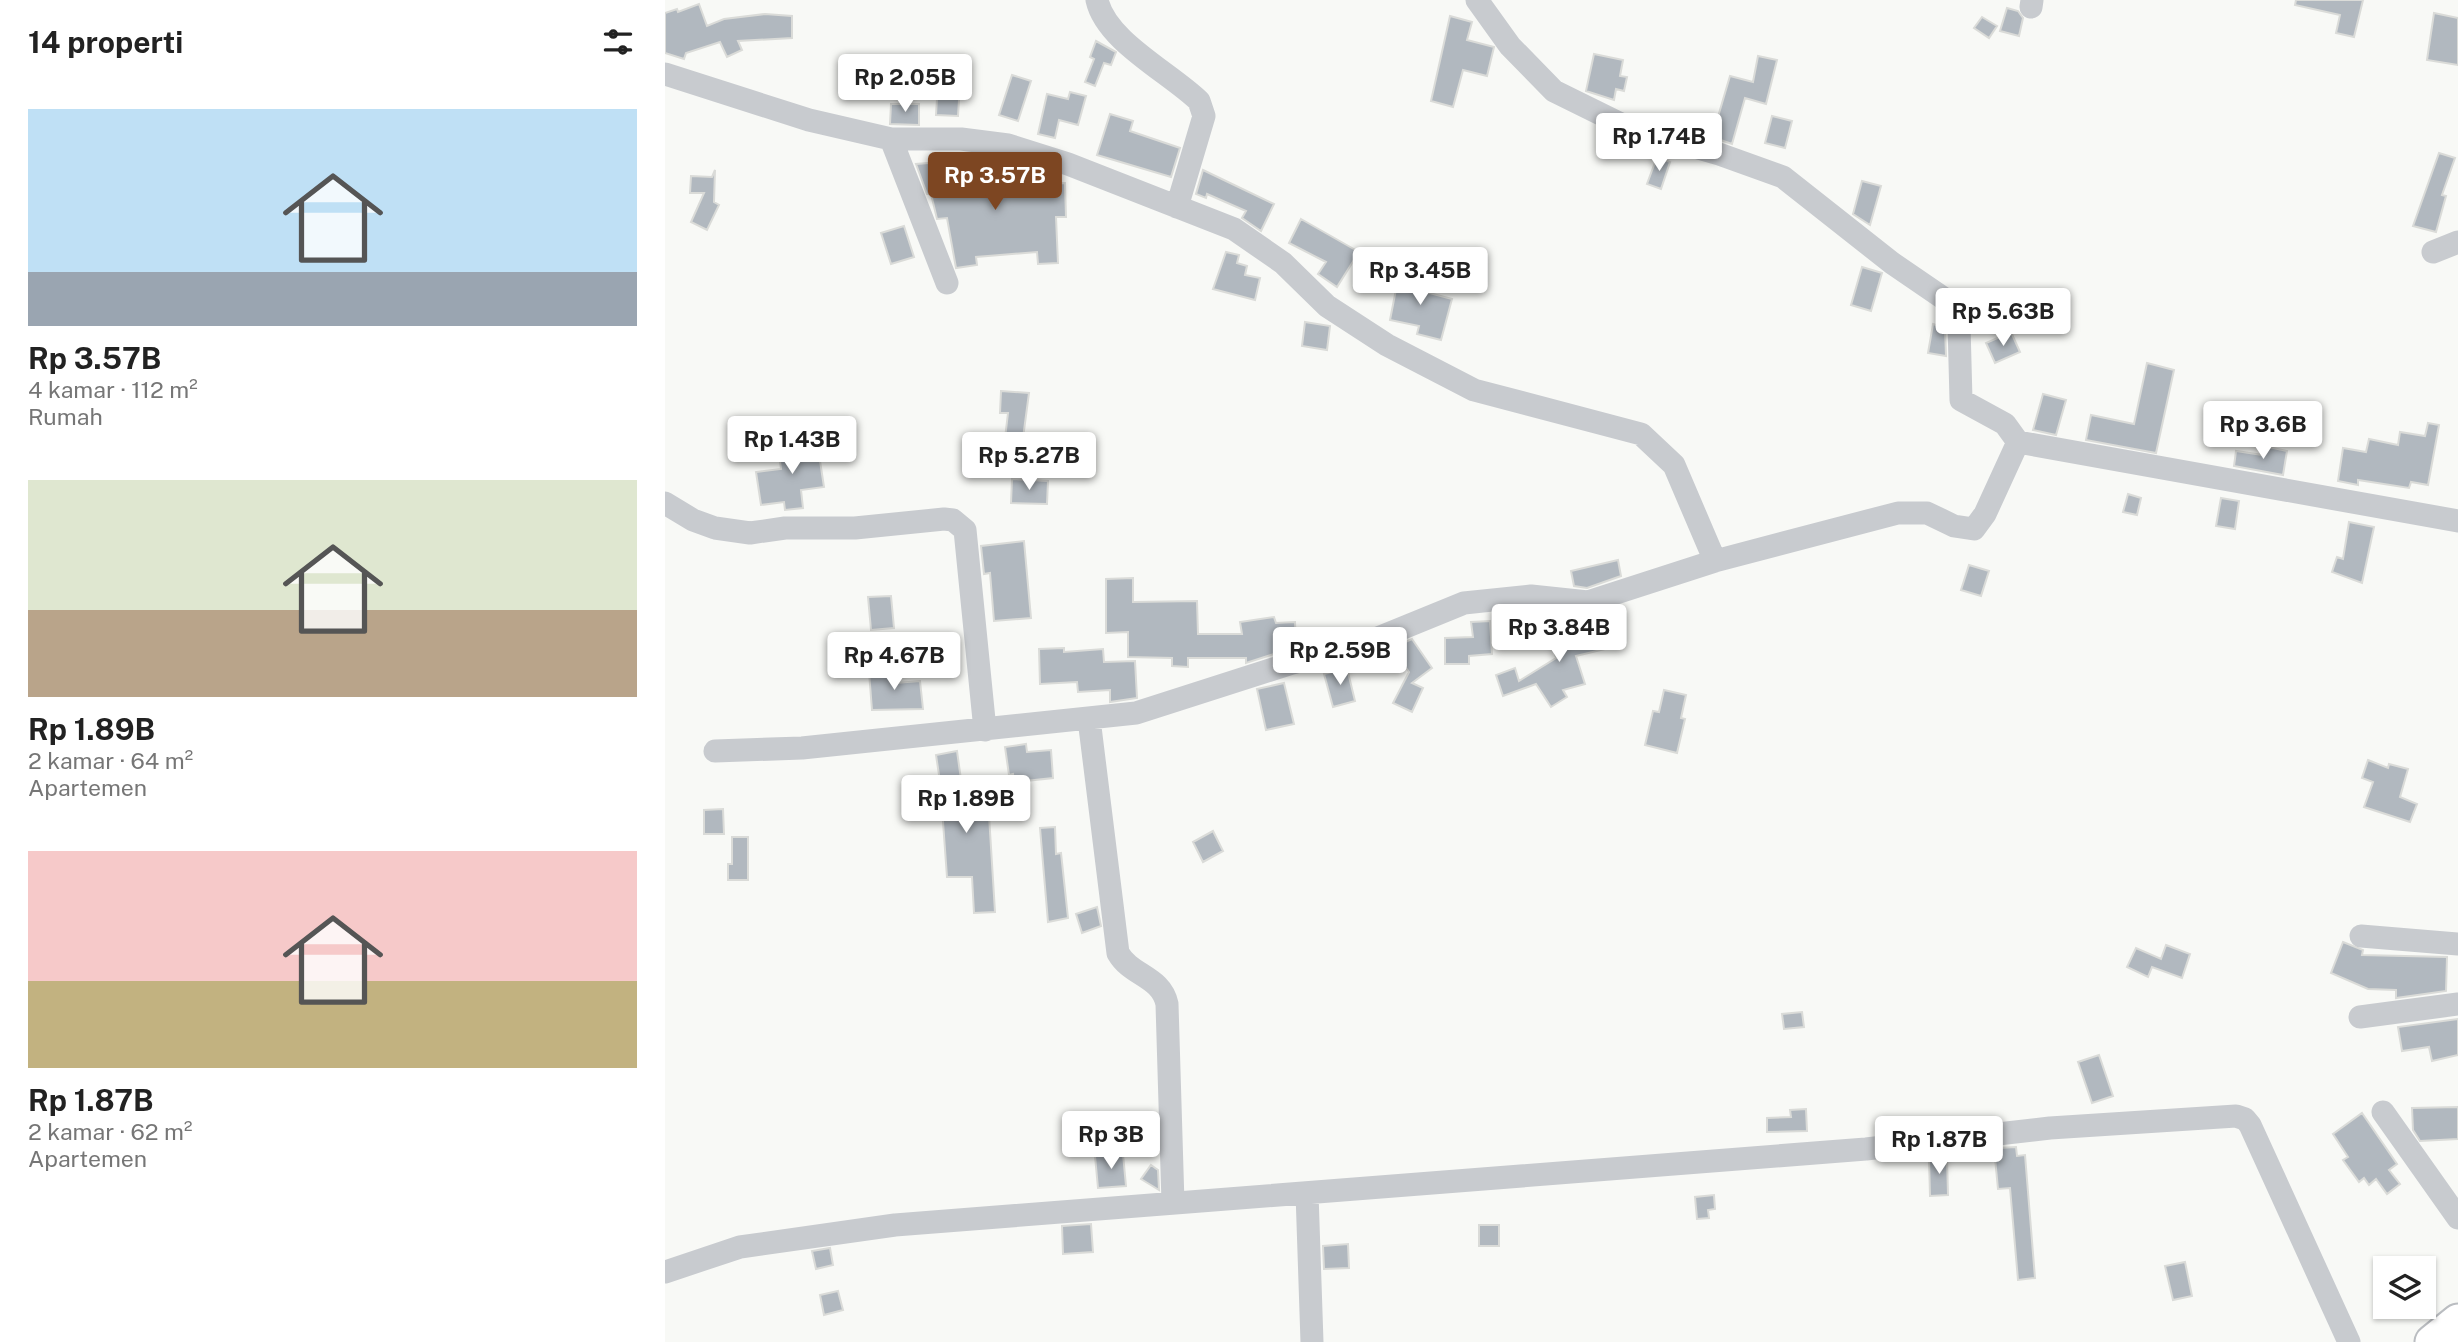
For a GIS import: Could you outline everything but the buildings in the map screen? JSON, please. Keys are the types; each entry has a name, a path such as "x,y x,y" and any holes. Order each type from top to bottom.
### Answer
{"highway":[{"path":"2432,1342 2458,1321"}],"street":[{"path":"1097,0 1100,15 1114,32 1199,101 1204,116 1177,207"},
{"path":"1477,0 1510,46 1554,91 1629,128 1719,154 1783,177 1892,264 1949,302 1959,326 1961,400 2005,424 2018,442 2458,521"},
{"path":"665,74 809,120 891,139 961,139 1008,145 1068,164 1234,229 1283,263 1327,306 1387,345 1474,390 1641,434 1674,465 1715,561"},
{"path":"891,139 947,283"},
{"path":"2434,252 2458,242"},
{"path":"715,751 802,748 1136,713 1292,663 1361,645 1464,603 1531,596 1588,602 1715,561 1898,513 1927,513 1954,526 1974,530 1985,514 2018,442"},
{"path":"665,503 693,520 715,528 750,533 785,528 855,528 943,519 958,523 965,530 985,730"},
{"path":"1089,719 1118,953 1123,962 1157,983 1164,992 1167,1004 1173,1203"},
{"path":"2361,936 2458,944"},
{"path":"2360,1017 2458,1004"},
{"path":"2383,1112 2458,1217"},
{"path":"665,1272 740,1247 882,1227 1866,1149 2050,1128 2236,1116 2245,1119 2250,1125 2349,1342"},
{"path":"1307,1194 1312,1342"}]}
